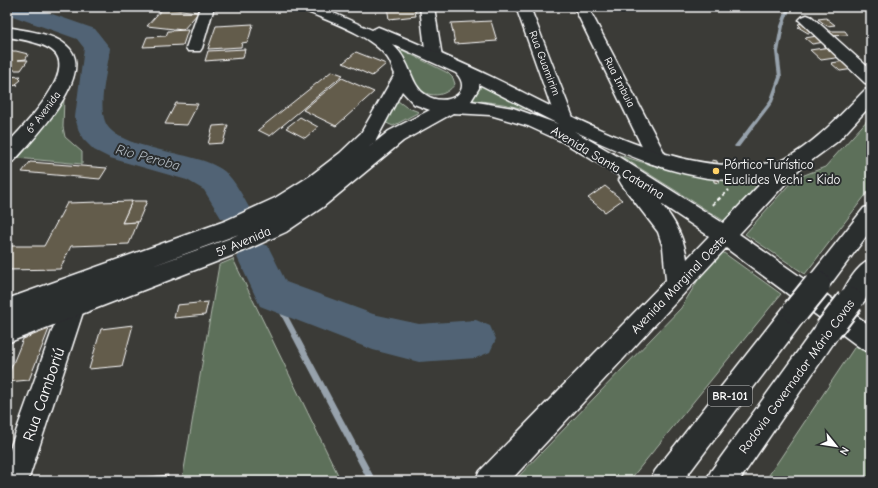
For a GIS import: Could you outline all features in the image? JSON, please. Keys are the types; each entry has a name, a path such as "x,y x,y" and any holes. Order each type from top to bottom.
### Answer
{"main road":[{"path":"194,48 207,7"},
{"name":"Avenida Santa Catarina","path":"308,7 386,46 394,55 409,88 420,100 439,106 455,106 516,114 572,138 725,235 821,293 871,341"},
{"path":"426,7 434,57"},
{"name":"Rua Guamirim","path":"523,7 565,120"},
{"name":"Rua Imbuia","path":"581,7 657,158"},
{"name":"Avenida Santa Catarina","path":"326,8 461,69 565,120 657,158 686,166 719,172 766,171 790,166"},
{"path":"807,20 871,79"},
{"name":"6ª Avenida","path":"7,32 50,44 63,51 68,60 68,70 61,87 52,102 32,128 7,156"},
{"path":"455,106 463,100 470,88 468,76 461,69"},
{"name":"5ª Avenida","path":"7,310 233,227 282,204 317,181 347,158 364,141 375,126 403,74"},
{"name":"Avenida Marginal Oeste","path":"490,481 790,166 831,136 871,94"},
{"name":"5ª Avenida","path":"7,331 236,245 271,230 316,200 396,136 455,106"},
{"path":"620,168 663,224 668,233 674,246 678,284"},
{"name":"BR-101","path":"665,481 796,311 821,293 871,214"},
{"name":"Rodovia Governador Mário Covas","path":"721,481 871,270"},
{"name":"Rua Camboriú","path":"13,481 73,306"}],"path":[{"path":"710,206 732,188"}],"green space":[{"path":"400,49 448,73 453,78 455,84 451,89 441,94 431,95 421,91 416,87"},
{"path":"476,83 533,111 503,104 473,100"},
{"path":"64,98 63,127 65,137 82,152 82,164 17,158"},
{"path":"394,98 406,107 419,112 393,126 382,121"},
{"path":"871,116 871,188 805,274 745,234 794,179 825,167"},
{"path":"619,155 661,168 713,179 760,182 724,221"},
{"path":"710,243 781,294 629,481 514,481 681,308 698,280 696,256"},
{"path":"233,259 341,481 182,481 219,265"},
{"path":"858,342 871,354 871,480 765,481"}],"building":[{"path":"387,7 414,7 416,16 389,19"},
{"path":"163,8 199,12 183,30 147,26"},
{"path":"826,18 835,25 827,26 818,19"},
{"path":"491,21 497,41 455,44 451,23"},
{"path":"805,23 815,32 808,33 798,27 801,27 798,24"},
{"path":"253,24 248,42 242,43 241,47 208,49 216,26"},
{"path":"188,30 183,45 143,47 147,37 166,36 168,31"},
{"path":"829,31 845,31 848,35 828,36 825,32 830,32"},
{"path":"817,36 825,42 812,44 805,38"},
{"path":"830,47 842,57 821,60 810,50"},
{"path":"245,49 243,58 205,61 208,51"},
{"path":"7,51 16,51 28,54 26,59 18,60 28,60 21,70 7,70"},
{"path":"356,52 386,64 372,76 343,63"},
{"path":"845,61 854,69 840,71 831,63"},
{"path":"332,71 343,75 270,136 258,130"},
{"path":"21,76 19,78 21,80 16,84 18,85 9,86 7,89 7,77"},
{"path":"342,78 374,92 336,126 303,110"},
{"path":"176,103 198,104 187,125 165,124"},
{"path":"300,117 318,127 305,138 286,128"},
{"path":"228,125 223,143 208,144 213,126"},
{"name":"Pórtico Turístico Euclides Vechi - Kido","path":"712,160 717,161 719,183 714,182"},
{"path":"30,162 107,168 100,179 22,172"},
{"path":"605,186 622,200 605,212 588,198"},
{"path":"132,201 147,201 138,222 122,223"},
{"path":"132,201 122,223 138,222 129,244 71,246 60,269 7,270 7,246 44,246 67,203"},
{"path":"208,302 205,315 174,318 177,305"},
{"path":"133,325 122,366 89,369 101,329"},
{"path":"49,329 29,380 7,382 7,378 23,339"},
{"path":"168,475 167,481 111,481"}],"waterway":[{"name":"Rio Peroba","path":"9,7 86,34 97,48 89,109 89,117 93,132 105,142 121,150 198,171 215,182 233,209"},
{"name":"Rio Peroba","path":"737,146 771,102 780,77 777,52 782,26 789,7"},
{"name":"Rio Peroba","path":"255,257 273,294 373,332 419,343 476,339"},
{"path":"273,294 372,481"}],"place":[{"name":"Pórtico Turístico Euclides Vechi - Kido","path":"716,171"}]}
